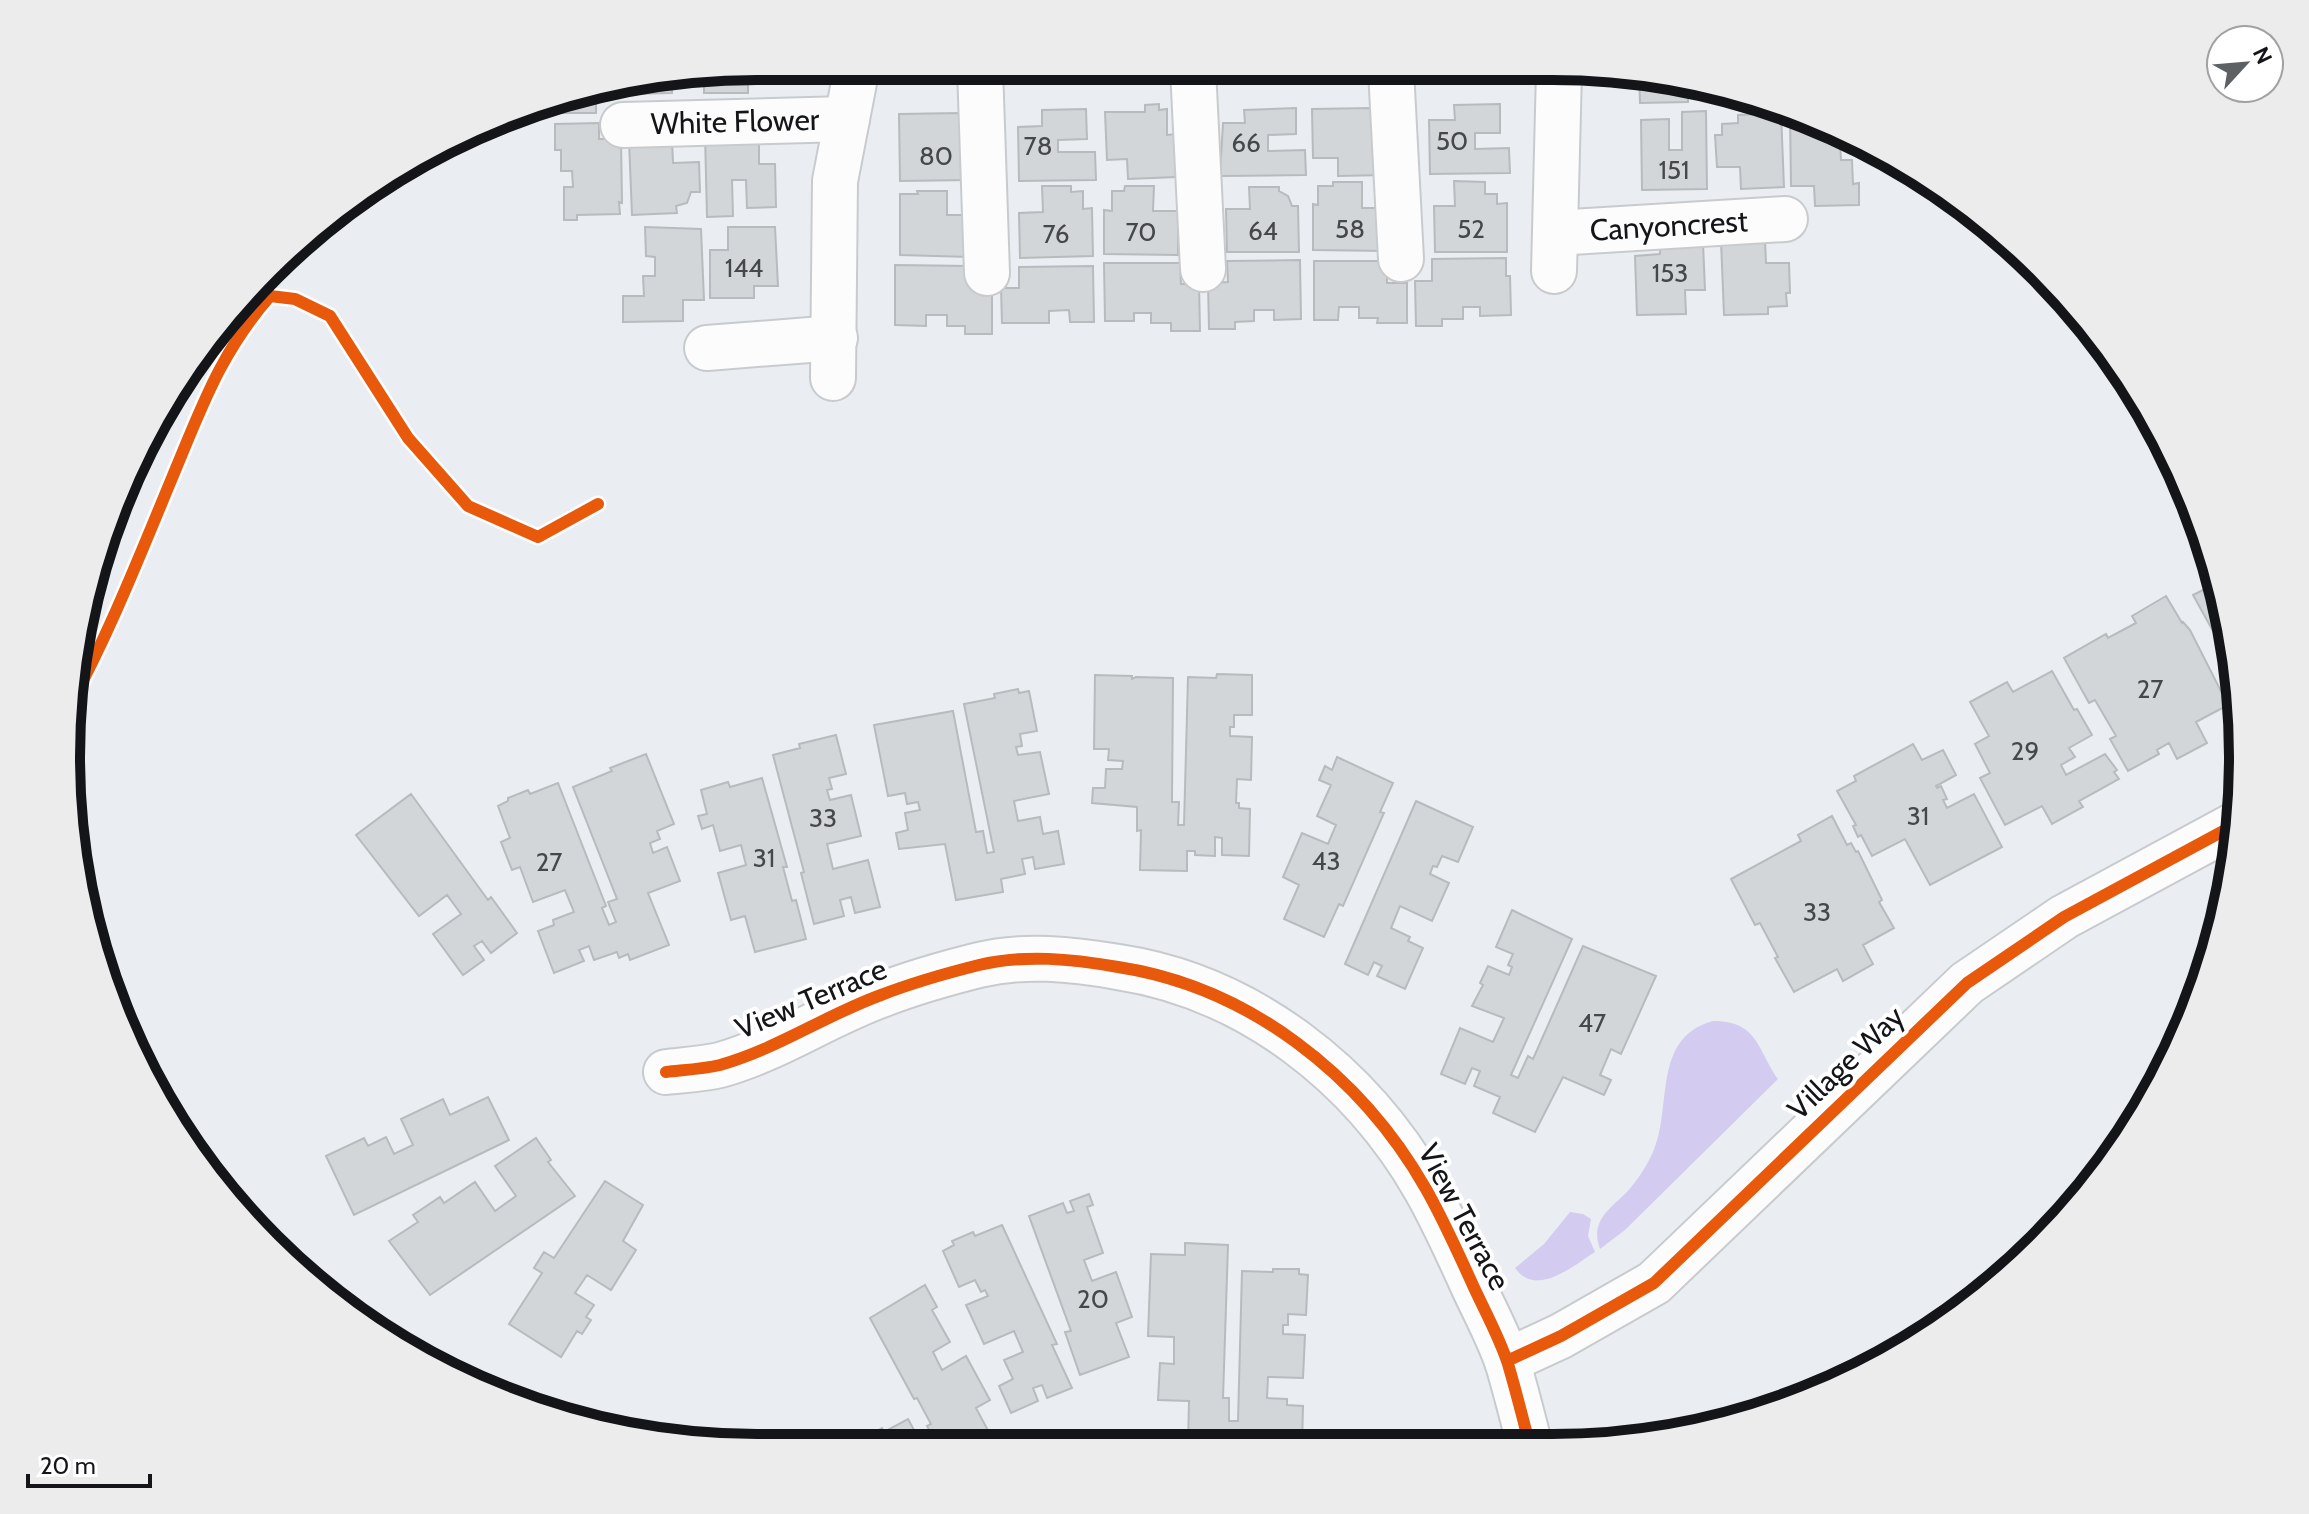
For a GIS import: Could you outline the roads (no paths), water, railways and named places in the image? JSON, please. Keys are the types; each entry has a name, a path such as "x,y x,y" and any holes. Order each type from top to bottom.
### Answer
{"street":[{"name":"White Flower","path":"707,348 834,358 835,181 854,80"},
{"path":"980,80 987,273"},
{"path":"1194,80 1203,269"},
{"path":"1392,80 1401,259"},
{"name":"Canyoncrest","path":"1559,80 1554,252 1785,219"},
{"name":"White Flower","path":"623,125 847,119"},
{"name":"Village Way","path":"1507,1361 1561,1336 1654,1283 1967,983 2064,917 2225,830"},
{"name":"View Terrace","path":"666,1072 718,1065 772,1047 880,995 981,965 1038,957 1153,972 1211,993 1261,1019 1311,1052 1354,1091 1394,1139 1449,1232 1507,1361 1527,1434"}]}
